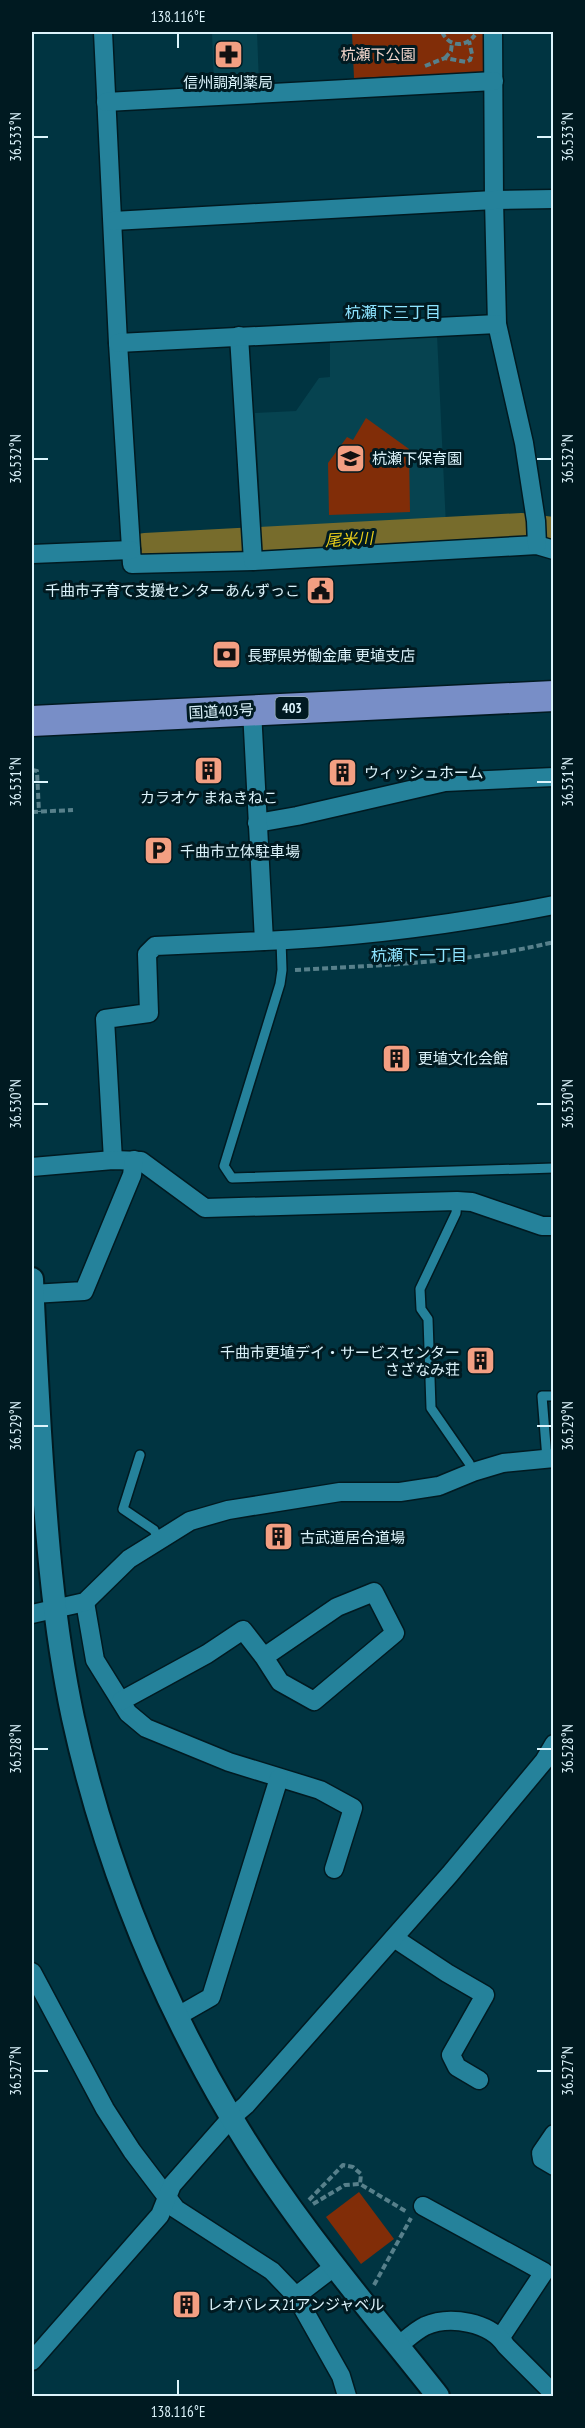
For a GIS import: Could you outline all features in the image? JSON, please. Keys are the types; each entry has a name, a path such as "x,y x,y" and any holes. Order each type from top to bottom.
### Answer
{"highway":[{"name":"国道403号","path":"32,721 554,696"}],"street":[{"path":"103,32 118,343 132,564 253,550 542,545 524,443 497,324 493,32"},
{"path":"106,102 494,81"},
{"path":"113,221 494,200 554,200"},
{"path":"118,343 497,324"},
{"path":"239,336 253,550"},
{"path":"32,554 130,550"},
{"path":"252,710 257,823 273,940"},
{"path":"257,823 445,783 554,777"},
{"path":"113,1160 105,1018 149,1013 147,954 155,946 405,930 465,922 554,905"},
{"path":"32,1167 113,1160 141,1161 205,1208 457,1201 472,1202 542,1226 554,1226"},
{"path":"32,1294 84,1291 132,1175 134,1160"},
{"path":"32,1279 37,1459 55,1610 73,1718 98,1814 132,1919 176,2017 231,2118 334,2267 438,2397"},
{"path":"32,1614 86,1602 129,1559 190,1521 228,1510 340,1492 410,1491 440,1486 473,1472 503,1463 550,1459"},
{"path":"121,1701 207,1654 243,1630 280,1682 314,1701 395,1633 374,1592 337,1607 264,1657"},
{"path":"86,1602 95,1660 128,1713 146,1728 229,1762 321,1790 353,1808 333,1869"},
{"path":"32,2361 160,2215 172,2185 394,1938 544,1761 554,1744"},
{"path":"176,2017 211,1997 279,1778"},
{"path":"394,1938 485,1995 451,2055 457,2067 479,2080"},
{"path":"32,1972 105,2109 132,2151 176,2209 272,2271 296,2296 341,2376 347,2397"},
{"path":"554,2134 541,2153 542,2159 554,2166"},
{"path":"423,2206 549,2276 501,2337"},
{"path":"296,2296 334,2267"},
{"path":"398,2346 426,2325 450,2322 477,2323 501,2337 506,2346 554,2394"}],"lane":[{"path":"273,940 282,970 280,984 224,1166 232,1179 554,1168"},
{"path":"457,1201 456,1213 420,1289 422,1309 428,1319 431,1408 473,1472"},
{"path":"550,1459 543,1396 554,1396"},
{"path":"140,1455 123,1509 154,1530 158,1539"}],"path":[{"path":"442,32 452,43 457,44 469,41 476,32"},
{"path":"445,58 458,62 470,60 472,54 469,41"},
{"path":"417,86 421,69 428,63 445,58 451,51 452,43"},
{"path":"32,770 37,771 39,812"},
{"path":"32,812 73,810"},
{"path":"282,970 446,962 554,942"},
{"path":"308,2200 343,2165 353,2167 361,2174 360,2184"},
{"path":"312,2205 345,2185 360,2184 413,2215 374,2286"}],"shaded area":[{"path":"212,32 257,32 259,84 214,86"},
{"name":"杭瀬下保育園","path":"437,335 446,526 262,536 255,413 296,411 319,378 330,377 330,340"}],"green space":[{"name":"杭瀬下公園","path":"352,32 486,32 487,72 354,78"},
{"path":"366,418 409,449 410,512 329,515 328,463 347,437 353,440"},
{"path":"359,2192 394,2239 361,2264 326,2217"}],"waterway":[{"name":"尾米川","path":"145,550 522,530 554,534"}],"place":[{"name":"信州調剤薬局","path":"228,55"},
{"name":"杭瀬下保育園","path":"351,458"},
{"name":"千曲市子育て支援センターあんずっこ","path":"321,590"},
{"name":"長野県労働金庫 更埴支店","path":"226,655"},
{"name":"カラオケ まねきねこ","path":"209,770"},
{"name":"ウィッシュホーム","path":"343,772"},
{"name":"千曲市立体駐車場","path":"159,851"},
{"name":"更埴文化会館","path":"397,1058"},
{"name":"千曲市更埴デイ・サービスセンター さざなみ荘","path":"481,1361"},
{"name":"古武道居合道場","path":"279,1537"},
{"name":"レオパレス21アンジャベル","path":"186,2304"}],"district":[{"name":"杭瀬下三丁目","path":"393,312"},
{"name":"杭瀬下一丁目","path":"419,955"}]}
